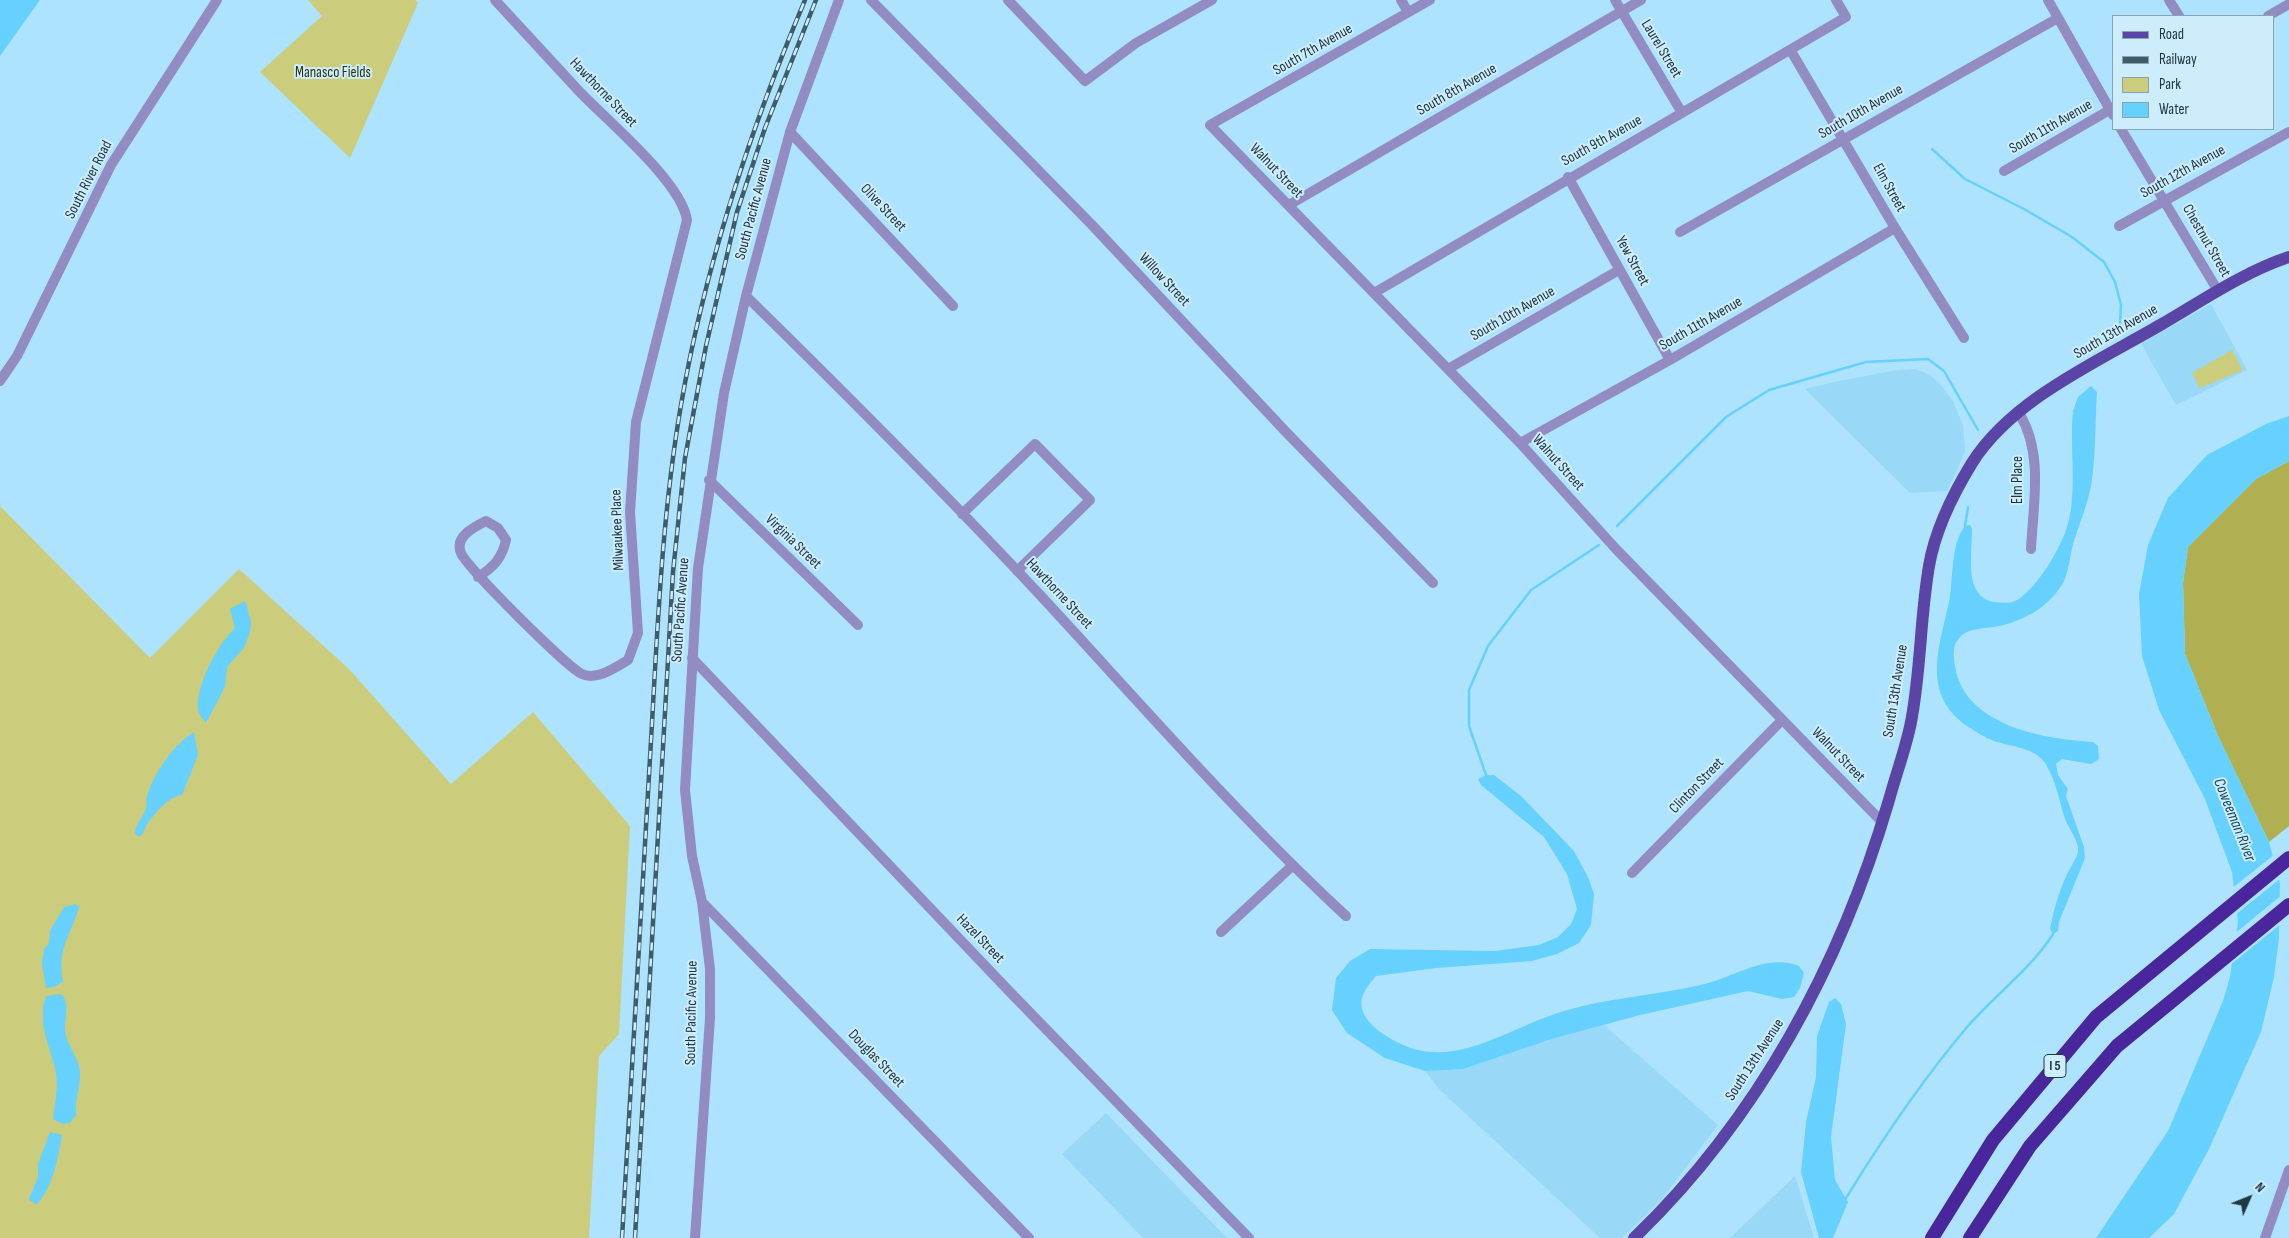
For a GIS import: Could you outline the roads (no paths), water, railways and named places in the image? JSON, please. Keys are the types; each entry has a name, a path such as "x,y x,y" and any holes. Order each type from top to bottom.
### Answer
{"highway":[{"name":"I 5","path":"1932,1238 1993,1140 2096,1017 2289,858"},
{"name":"I 5","path":"1970,1238 2030,1146 2117,1046 2289,905"}],"main road":[{"name":"South 13th Avenue","path":"1634,1238 1669,1204 1740,1114 1775,1063 1804,1014 1843,929 1882,822 1911,723 1929,564 1947,508 1974,460 2005,424 2051,388 2218,291 2269,264 2289,257"}],"street":[{"name":"South River Road","path":"0,381 17,356 111,165 217,0"},
{"name":"Hawthorne Street","path":"495,0 578,90 649,161 674,191 685,210"},
{"name":"South Pacific Avenue","path":"695,1238 710,1018 710,969 702,902 692,856 685,790 698,568 709,480 724,393 746,296 790,132 839,0"},
{"name":"Willow Street","path":"871,0 1092,226 1288,434 1433,582"},
{"path":"1008,0 1085,81 1136,43 1212,0"},
{"path":"1401,0 1408,12"},
{"name":"South 7th Avenue","path":"1210,125 1430,0"},
{"name":"Laurel Street","path":"1615,0 1682,113"},
{"name":"South 8th Avenue","path":"1289,205 1641,0"},
{"name":"South 9th Avenue","path":"1374,292 1568,178 1791,51 1846,17 1836,0"},
{"path":"2048,0 2112,111"},
{"path":"2170,0 2178,15"},
{"path":"2270,15 2289,4"},
{"name":"South 10th Avenue","path":"1680,232 2058,18"},
{"name":"Elm Street","path":"1791,51 1895,228 1964,338"},
{"name":"South 11th Avenue","path":"2004,171 2112,111"},
{"name":"Walnut Street","path":"1210,125 1520,443 1616,549 1882,822"},
{"name":"Chestnut Street","path":"2123,130 2218,291"},
{"name":"Olive Street","path":"790,132 953,306"},
{"name":"South 12th Avenue","path":"2119,226 2289,132"},
{"name":"Yew Street","path":"1568,178 1670,360"},
{"name":"Milwaukee Place","path":"478,577 566,663 584,675 604,674 628,660 638,633 630,512 636,422 686,228 685,210"},
{"name":"South 11th Avenue","path":"1520,443 1670,360 1895,228"},
{"name":"South 10th Avenue","path":"1448,369 1619,270"},
{"name":"Hawthorne Street","path":"746,296 1017,571 1292,866 1346,916"},
{"name":"Elm Place","path":"2019,413 2027,425 2032,444 2034,469 2031,549"},
{"path":"962,514 1035,444 1090,500 1017,571"},
{"name":"Virginia Street","path":"709,480 858,625"},
{"path":"486,521 498,528 506,540 503,554 493,568 478,577 460,553 461,540 470,528 486,521"},
{"name":"Hazel Street","path":"692,658 1009,991 1249,1238"},
{"name":"Clinton Street","path":"1632,873 1782,720"},
{"path":"1221,932 1292,866"},
{"name":"Douglas Street","path":"702,902 1029,1238"},
{"path":"2264,1238 2289,1170"}],"water":[{"path":"0,0 40,0 0,56"},
{"path":"2091,386 2097,392 2093,475 2064,581 2051,598 2035,612 2005,625 1977,629 1965,633 1956,642 1954,653 1955,666 1962,686 1973,703 1990,716 2030,732 2093,742 2098,746 2099,759 2091,764 2062,759 2056,764 2058,775 2068,789 2066,796 2084,847 2085,858 2059,922 2058,931 2053,934 2050,929 2056,904 2078,847 2064,816 2051,775 2041,758 2025,749 1987,738 1967,726 1953,713 1943,700 1938,685 1938,653 1951,592 1955,552 1960,534 1965,526 1970,525 1972,529 1971,562 1973,582 1980,595 1986,600 2007,603 2019,599 2040,577 2057,550 2065,533 2072,505 2073,411 2078,397"},
{"name":"Coweeman River","path":"2289,416 2289,461 2256,479 2188,547 2183,583 2185,654 2218,736 2269,842 2280,883 2279,938 2274,977 2261,1032 2209,1149 2174,1214 2149,1238 2096,1238 2168,1131 2223,1001 2230,977 2238,922 2232,872 2205,799 2159,710 2142,656 2139,594 2148,545 2168,498 2207,455 2266,424"},
{"path":"245,601 251,621 250,632 244,648 227,667 225,687 206,723 198,710 200,689 215,655 235,628 230,609"},
{"path":"194,732 198,755 182,795 177,796 163,806 151,819 139,837 135,833 146,809 147,795 151,785 172,751"},
{"path":"1486,775 1494,775 1521,796 1574,851 1588,877 1594,894 1591,925 1579,943 1557,954 1532,961 1436,968 1376,976 1362,996 1361,1002 1363,1013 1378,1031 1393,1040 1415,1049 1436,1052 1458,1050 1479,1045 1564,1011 1598,1003 1701,985 1762,964 1774,962 1799,966 1804,973 1800,988 1794,997 1782,999 1748,991 1640,1015 1552,1039 1463,1069 1425,1071 1385,1058 1347,1033 1332,1010 1336,978 1350,961 1370,949 1495,951 1539,945 1558,937 1571,924 1577,909 1567,874 1544,837 1481,785 1478,779"},
{"path":"76,904 79,907 63,951 63,982 54,987 46,988 42,964 44,949 49,943 50,931 64,907"},
{"path":"61,994 66,1006 66,1034 78,1062 80,1073 76,1115 70,1123 63,1124 53,1119 57,1080 43,1024 46,996"},
{"path":"1835,998 1841,1004 1846,1024 1831,1137 1835,1180 1848,1202 1833,1238 1819,1238 1801,1172 1806,1122 1816,1077 1817,1036 1829,1002"},
{"path":"50,1132 62,1135 51,1181 36,1205 29,1199 38,1177 38,1164"}],"waterway":[{"path":"1932,149 1965,179 2024,209 2072,237 2104,262 2115,282 2121,305 2120,325"},
{"path":"1617,526 1726,417 1769,390 1866,362 1928,359 1944,371 1978,430"},
{"path":"1965,526 1968,507"},
{"path":"1486,775 1469,726 1469,690 1488,646 1531,590 1599,545"},
{"path":"1846,1198 1889,1131 1935,1067 1968,1026 2024,970 2053,934"}],"railway":[{"path":"622,1238 658,625 664,537 674,449 691,353 716,250 748,148 805,0"},
{"path":"635,1238 673,572 685,458 706,346 737,212 765,128 816,0"}],"park label":[{"name":"Manasco Fields","path":"333,73"}]}
